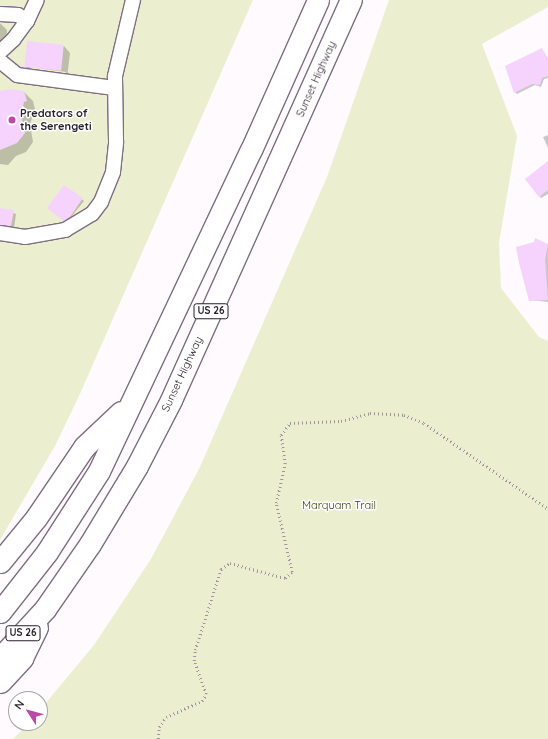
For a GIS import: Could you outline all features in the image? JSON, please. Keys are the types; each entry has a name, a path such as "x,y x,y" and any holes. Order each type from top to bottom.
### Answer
{"highway":[{"name":"US 26","path":"0,612 32,573 71,516 99,471 251,150 318,0"},
{"name":"Sunset Highway","path":"0,658 45,608 113,508 171,400 351,0"},
{"path":"0,562 36,518 84,447 130,403"},
{"path":"0,682 22,658 45,608"}],"street":[{"path":"0,52 13,40 28,22 37,0"},
{"path":"0,233 25,237 40,236 65,230 92,214 101,202 113,172 116,142 115,76 133,0"},
{"path":"0,14 18,16 28,22"},
{"path":"0,61 17,75 114,88"}],"path":[{"path":"158,739 159,726 166,717 202,701 206,694 194,661 196,640 219,572 223,566 233,563 285,578 292,572 276,503 279,484 286,464 281,435 290,424 341,421 370,413 404,415 424,423 548,509"}],"green space":[{"path":"0,0 253,0 79,396 55,446 0,540"},
{"name":"Marquam Trail","path":"389,0 548,0 548,7 482,44 517,136 499,243 501,288 539,337 548,341 548,739 13,739 21,731 48,731 48,700 94,645 151,559 199,469 327,177"}],"building":[{"path":"27,41 64,45 61,71 24,67"},
{"path":"542,48 548,59 548,76 542,78 540,85 532,84 514,93 505,66"},
{"name":"Predators of the Serengeti","path":"11,89 24,91 27,101 24,102 21,115 25,133 17,143 0,150 0,91"},
{"path":"548,161 548,190 539,197 525,179"},
{"path":"64,185 83,198 70,217 64,221 47,208"},
{"path":"0,208 14,210 11,226 0,225"},
{"path":"535,238 548,244 545,260 548,300 529,301 519,263 516,247 534,242"}],"place":[{"name":"Predators of the Serengeti","path":"12,120"}]}
